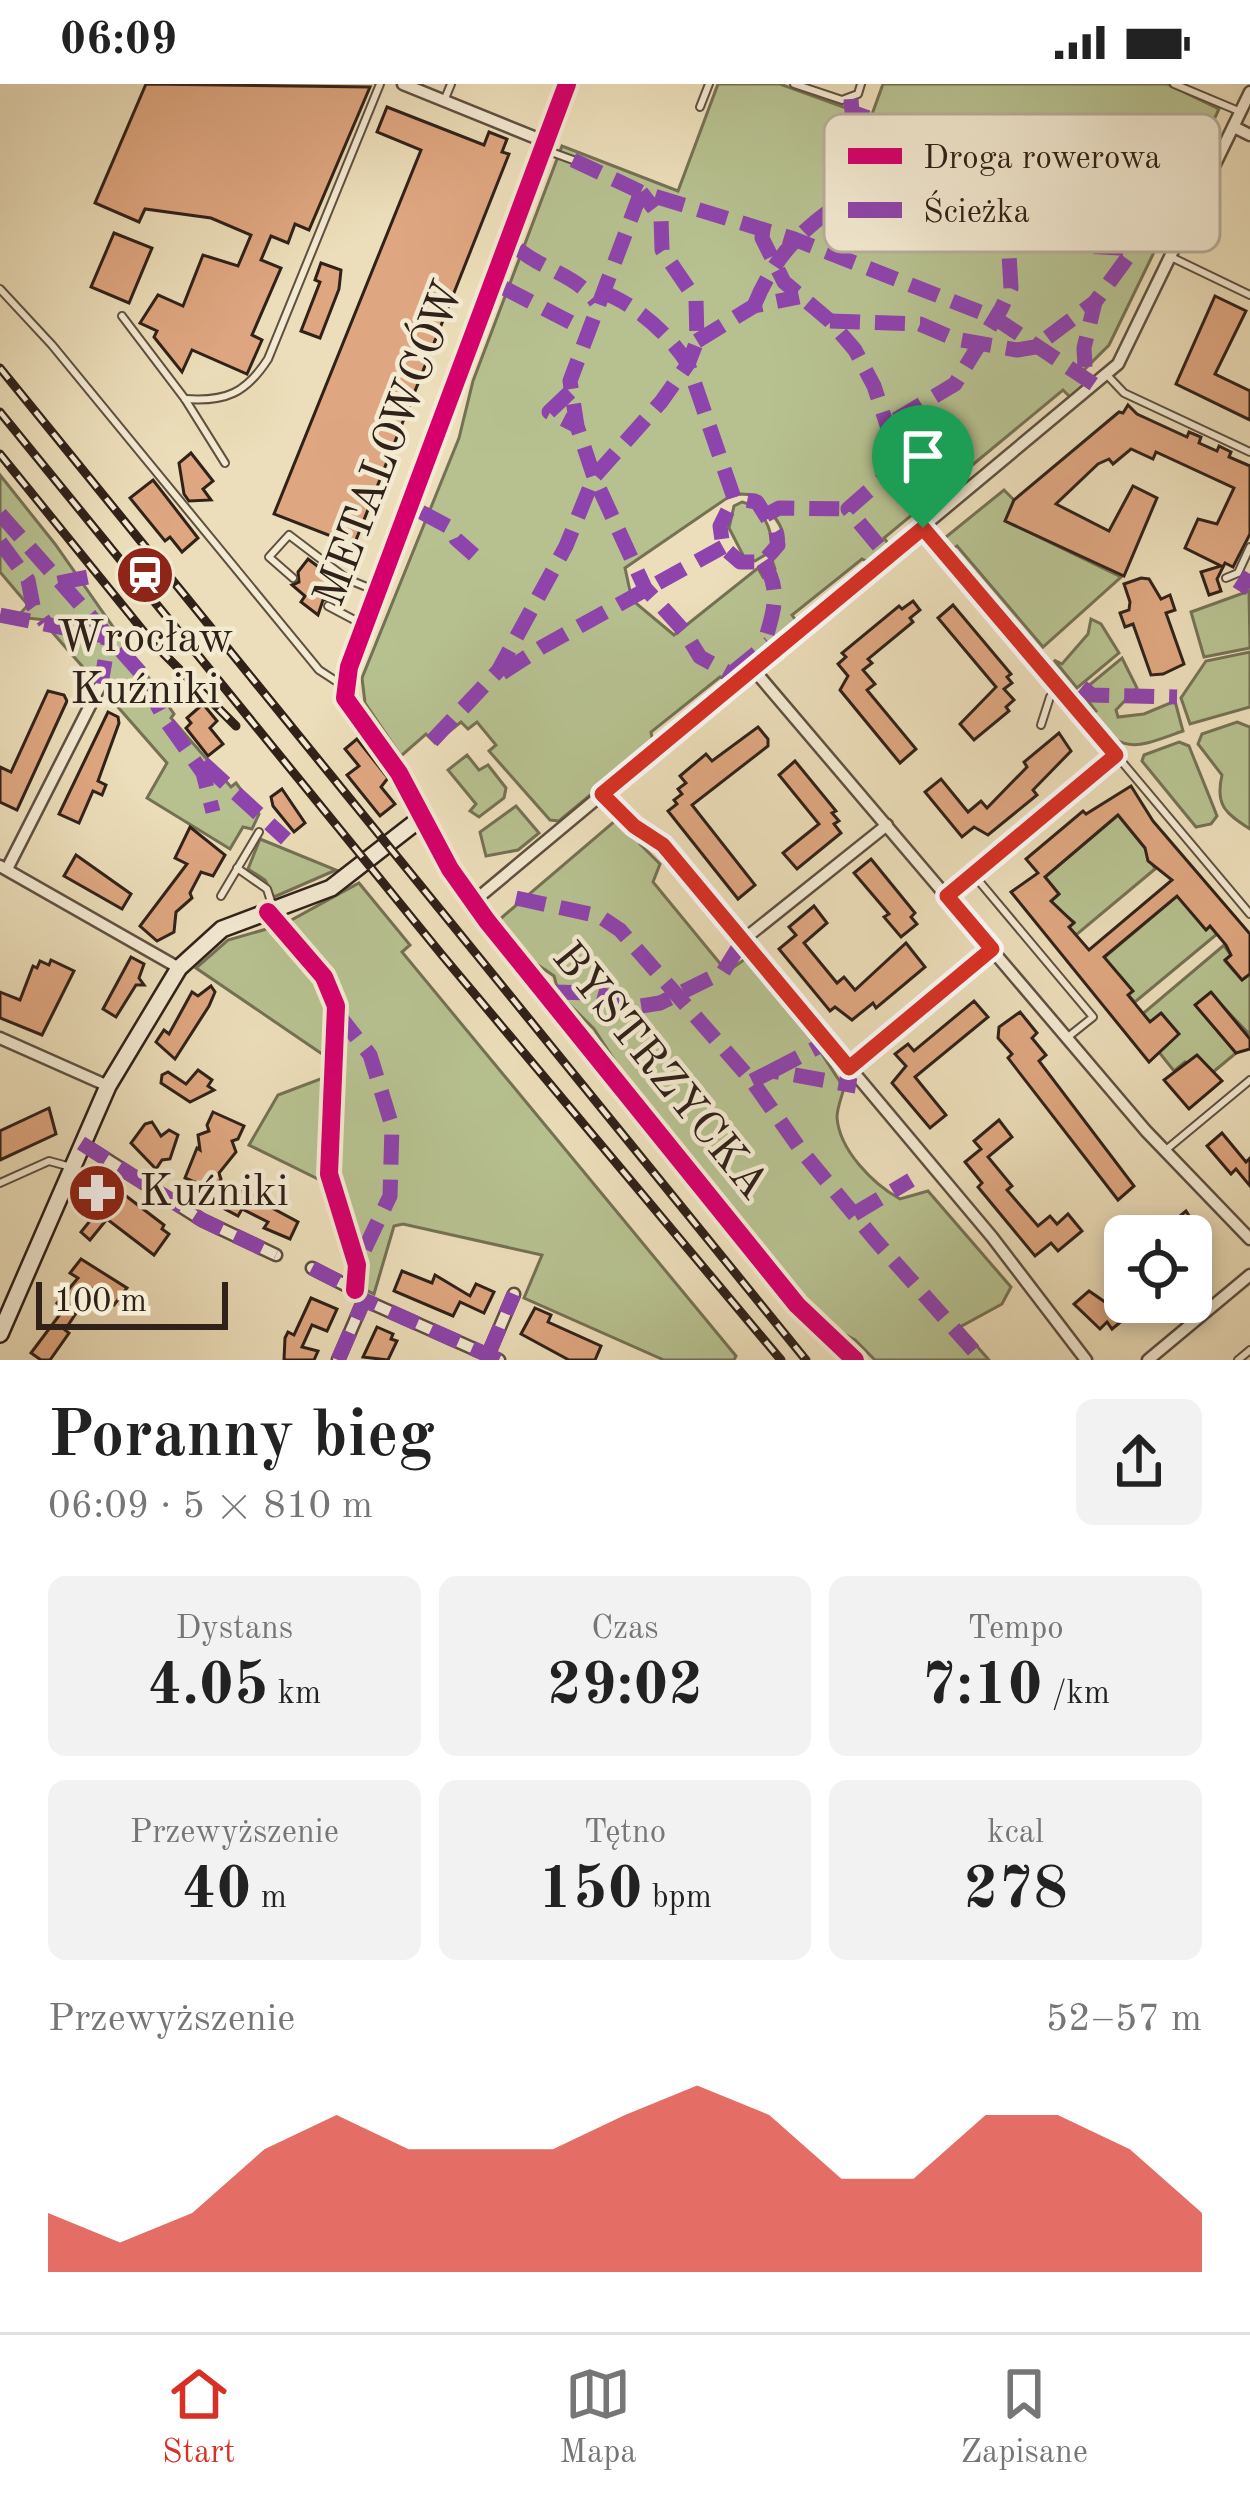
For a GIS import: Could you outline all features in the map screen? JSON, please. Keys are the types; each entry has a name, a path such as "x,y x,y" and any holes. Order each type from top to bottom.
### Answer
{"street":[{"path":"404,84 544,145"},
{"name":"METALOWCÓW","path":"344,686 566,84"},
{"path":"1220,156 1250,92"},
{"path":"1234,127 1250,135"},
{"path":"473,902 1107,375 1127,350 1173,252"},
{"path":"923,528 1116,755 947,896"},
{"path":"754,670 1164,1151 1250,1239"},
{"path":"101,685 4,868 178,968"},
{"path":"0,1334 108,1086 178,968 211,936 331,888 421,818 399,773 348,706 344,686"},
{"path":"602,794 634,826 663,845 1056,1316 1086,1360"},
{"name":"BYSTRZYCKA","path":"421,818 473,902 797,1305 855,1360"},
{"path":"743,940 887,825"},
{"path":"849,1068 992,949"},
{"path":"0,1038 108,1086"},
{"path":"81,1143 202,1220 276,1255"},
{"path":"312,1268 355,1290 364,1300 494,1357 514,1294"},
{"path":"1148,1360 1250,1275"},
{"path":"338,1360 364,1300"}],"lane":[{"path":"185,399 219,400 238,394 253,383 268,359 380,84"},
{"path":"444,100 451,84"},
{"path":"700,107 709,84"},
{"path":"794,84 842,100 858,94 861,84"},
{"path":"1174,84 1240,112"},
{"path":"544,145 574,160"},
{"path":"1171,257 1250,295"},
{"path":"0,290 52,345 319,670 344,686"},
{"path":"122,316 185,399 225,464"},
{"path":"1107,375 1124,393 1250,452"},
{"path":"293,578 269,557 289,535 347,579 377,591"},
{"path":"1226,578 1238,573 1250,547"},
{"path":"328,606 364,625"},
{"path":"1041,725 1050,697 1060,688"},
{"path":"1116,755 1250,914"},
{"path":"220,896 259,832"},
{"path":"237,868 267,889 274,910"},
{"path":"973,874 1093,1016 1067,1036"},
{"path":"1164,1151 1250,1080"},
{"path":"0,1183 49,1161 71,1167"},
{"path":"1238,1360 1250,1350"}],"green space":[{"path":"718,84 780,84 863,114 824,114 824,252 1154,252 1109,345 1080,374 1086,383 1070,397 1063,390 884,538 890,546 870,563 862,559 792,615 797,622 729,680 720,677 651,732 653,743 559,821 550,820 489,751 496,745 477,722 468,729 461,722 435,743 426,734 401,756 365,703 362,678 459,438 473,381 562,146 678,191","holes":["756,495 776,519 783,543 772,560 775,569 763,577 758,568 674,635 632,600 625,568 727,498"]},
{"path":"883,84 1167,84 1219,109 1217,114 872,114"},
{"path":"0,475 55,544 174,714 171,718 231,787 236,783 259,814 252,829 243,827 230,849 147,798 167,763 46,625 47,620 17,617 28,605 0,572"},
{"path":"1004,490 1014,500 1006,521 1121,577 1043,647 957,546 949,551 941,541"},
{"path":"742,502 761,515 771,536 770,552 755,561 745,559 729,528 734,506"},
{"path":"1249,591 1250,648 1204,657 1191,612"},
{"path":"1091,619 1101,624 1119,653 1077,688 1054,660 1062,664 1088,634"},
{"path":"1250,652 1250,707 1190,724 1181,698 1206,661"},
{"path":"1122,658 1137,688 1116,710 1118,717 1144,714 1175,701 1183,731 1132,745 1112,738 1089,717 1096,711 1081,692"},
{"path":"1237,722 1250,727 1250,829 1224,807 1222,775 1198,744 1202,734"},
{"path":"1179,742 1189,746 1217,816 1211,824 1196,827 1142,761 1144,755"},
{"path":"467,755 479,770 488,765 506,788 504,798 479,817 470,811 476,804 448,770"},
{"path":"516,806 539,833 518,850 486,856 480,832"},
{"path":"1118,815 1145,848 1155,869 1076,935 1069,927 1074,922 1049,903 1059,894 1045,877"},
{"path":"616,820 642,835 640,844 660,864 653,882 727,972 745,959 816,1045 844,1088 837,1113 839,1129 859,1165 900,1199 928,1191 1011,1287 1002,1304 960,1327 989,1360 875,1360 855,1340 826,1324 639,1098 594,1029 559,994 554,976 535,963 500,919"},
{"path":"260,839 336,870 274,897 265,880 248,869"},
{"path":"359,883 410,945 402,952 736,1356 734,1360 664,1360 524,1298 542,1255 403,1224 394,1226 374,1294 352,1283 351,1255 326,1183 249,1145 278,1095 326,1077 328,1058 196,968 228,940 284,924"},
{"path":"1182,892 1207,929 1210,926 1217,934 1135,1002 1128,995 1132,991 1100,961"},
{"path":"1229,941 1225,947 1231,955 1225,961 1242,980 1250,974 1250,1035 1210,993 1196,1005 1236,1053 1212,1073 1185,1062 1174,1071 1158,1051 1178,1034 1162,1014 1150,1022 1133,1022"}],"building":[{"path":"146,84 370,87 309,230 295,224 288,243 271,236 261,260 281,268 252,335 262,340 247,374 192,350 182,372 154,337 157,331 140,323 158,295 183,306 203,255 238,266 251,235 211,218 145,209 139,222 95,203"},
{"path":"387,107 484,145 489,132 507,139 502,152 509,154 354,545 274,514 421,150 377,132"},
{"path":"114,233 152,248 129,303 91,287"},
{"path":"321,263 341,270 339,289 320,338 301,331 320,282 315,280"},
{"path":"1215,296 1246,311 1215,374 1250,391 1250,420 1176,384"},
{"path":"1128,405 1137,414 1187,437 1189,432 1201,437 1199,443 1231,452 1229,457 1250,466 1250,534 1233,567 1225,563 1217,579 1221,591 1209,595 1201,572 1221,566 1185,548 1198,519 1217,524 1234,488 1156,452 1153,459 1131,449 1113,464 1109,459 1098,464 1056,504 1109,531 1133,486 1157,498 1124,576 1005,521 1014,500"},
{"path":"191,453 213,481 203,489 211,500 189,501 184,494 179,463"},
{"path":"153,480 198,538 182,552 170,537 165,541 130,498"},
{"path":"308,559 344,586 333,600 323,600 318,615 301,602 305,596 292,585 299,582 298,572"},
{"path":"1149,579 1161,599 1170,595 1175,610 1166,613 1184,664 1163,674 1151,675 1133,624 1125,627 1120,613 1129,610 1124,584"},
{"path":"913,601 920,610 910,618 913,622 868,659 872,663 863,670 875,684 867,690 916,749 900,763 840,690 848,676 838,664 846,657 842,653 899,606 902,609"},
{"path":"953,605 1011,674 1007,677 1012,683 1004,689 1014,700 1006,707 1009,711 974,740 960,724 996,687 938,618"},
{"path":"48,691 64,695 67,701 17,810 0,802 0,767 11,772"},
{"path":"203,704 217,721 210,728 223,744 208,756 186,728 191,723 187,718"},
{"path":"108,712 119,723 98,781 106,785 102,795 93,791 79,823 59,814"},
{"path":"758,727 768,746 692,805 755,885 738,899 668,811 677,804 674,800 682,794 678,789 686,783 680,776 706,754 712,761"},
{"path":"1059,733 1071,751 1033,790 1037,795 988,835 974,827 962,837 925,792 941,779 968,812 981,801 987,808 1027,767 1024,762"},
{"path":"357,739 388,778 381,787 395,804 380,816 347,775 359,766 345,749"},
{"path":"795,761 836,811 832,813 839,821 834,824 841,833 797,869 783,853 819,824 779,775"},
{"path":"1131,786 1153,821 1250,934 1250,974 1242,980 1225,960 1231,955 1226,945 1177,896 1104,957 1133,991 1128,995 1150,1022 1161,1013 1179,1034 1149,1062 1011,892 1038,873 1026,859 1083,811 1086,814","holes":["1118,815 1145,848 1148,861 1172,880 1089,950 1069,927 1074,923 1051,901 1059,894 1045,877"]},
{"path":"282,789 305,823 294,832 273,806 271,797"},
{"path":"190,827 225,855 213,876 201,872 192,898 176,912 174,932 157,941 140,926 187,864 175,858"},
{"path":"76,855 131,894 122,909 64,876"},
{"path":"871,859 915,913 911,917 917,924 901,937 884,917 889,914 854,873"},
{"path":"814,906 827,923 804,943 837,983 844,977 855,990 906,943 925,967 876,1008 873,1003 852,1020 835,1007 830,1011 779,949 796,935 789,927"},
{"path":"131,957 144,964 139,978 144,985 136,985 116,1017 103,1009"},
{"path":"51,960 74,971 42,1035 0,1018 0,992 20,1000 33,966 37,968 40,961 49,965"},
{"path":"211,986 215,992 209,1006 175,1059 156,1042 164,1030 169,1034 192,992 198,996"},
{"path":"1211,992 1250,1039 1250,1049 1236,1053 1195,1005"},
{"path":"974,1001 988,1017 915,1077 946,1115 930,1128 892,1083 906,1066 895,1054 908,1044 914,1051"},
{"path":"1020,1012 1037,1033 1032,1038 1046,1055 1039,1061 1134,1186 1118,1200 1008,1058 1012,1054 998,1038 999,1027"},
{"path":"1197,1055 1222,1081 1189,1109 1164,1080"},
{"path":"198,1070 212,1080 208,1086 214,1090 190,1102 161,1083 168,1072 186,1084"},
{"path":"49,1108 56,1134 0,1160 0,1131"},
{"path":"213,1112 244,1126 232,1141 236,1152 219,1173 221,1179 214,1190 185,1178 197,1148 200,1150 198,1135 209,1131"},
{"path":"999,1120 1012,1137 988,1157 1012,1186 1007,1190 1038,1226 1050,1216 1057,1224 1068,1214 1082,1231 1058,1251 1051,1243 1035,1256 978,1187 982,1183 965,1162 981,1149 974,1141"},
{"path":"152,1122 161,1136 169,1130 178,1135 170,1159 162,1160 156,1169 131,1143"},
{"path":"1222,1133 1246,1162 1250,1158 1250,1186 1236,1169 1231,1174 1207,1146"},
{"path":"100,1184 113,1186 164,1225 162,1229 169,1234 154,1255 107,1219 90,1240 81,1232 97,1212 85,1204"},
{"path":"235,1189 260,1197 259,1201 298,1222 290,1239 264,1228 268,1222 242,1209 238,1216 225,1209"},
{"path":"81,1259 127,1288 114,1305 92,1289 50,1360 41,1360 31,1353 64,1309 57,1303 78,1278 70,1273"},
{"path":"402,1271 432,1283 435,1275 470,1296 476,1284 494,1292 484,1313 460,1302 453,1316 394,1291"},
{"path":"1089,1291 1104,1301 1106,1323 1100,1329 1074,1304"},
{"path":"311,1298 337,1309 327,1331 312,1325 302,1347 318,1351 314,1360 284,1360 285,1338 288,1332 294,1335"},
{"path":"535,1308 551,1315 548,1322 601,1346 595,1360 569,1360 521,1334"},
{"path":"377,1327 397,1341 388,1360 363,1357"}],"railway":[{"path":"0,368 806,1360"},
{"path":"0,412 442,955 781,1360"},
{"path":"0,454 153,643 236,726"}],"marked path":[{"path":"851,99 852,112 858,114"},
{"path":"573,160 641,192 824,251"},
{"path":"641,192 570,381 577,426 594,477 645,588 684,631 700,657 742,680"},
{"path":"432,741 498,671 566,546 594,477 661,402 688,364 697,341 696,300 662,250 661,218 641,192"},
{"path":"754,306 792,244 824,215"},
{"path":"763,229 762,238 784,282 830,321 855,350 874,386 893,450 889,473 848,509 888,557"},
{"path":"518,249 579,285 596,302"},
{"path":"827,252 995,318 1095,385"},
{"path":"887,425 955,384 1011,288 1009,252"},
{"path":"1085,367 1084,348 1095,302 1132,252"},
{"path":"504,288 572,323"},
{"path":"602,292 650,321 688,364 734,498 720,526 723,547 740,562 763,562 778,545 776,532 757,502 734,498"},
{"path":"697,341 754,306 799,297"},
{"path":"830,321 920,324 955,339 1017,350 1035,347 1095,302"},
{"path":"570,392 549,412 577,426"},
{"path":"766,515 779,508 848,509"},
{"path":"421,512 451,528 474,555"},
{"path":"0,514 139,671 164,718 203,773 213,812"},
{"path":"0,542 28,580 33,606 45,622"},
{"path":"502,673 723,547"},
{"path":"763,562 774,589 767,634 776,652"},
{"path":"1239,591 1250,574"},
{"path":"58,583 88,577"},
{"path":"0,615 109,637 101,684"},
{"path":"733,672 769,643"},
{"path":"1082,687 1092,695 1177,697"},
{"path":"203,763 286,839"},
{"path":"516,898 599,916 620,930 752,1081 800,1149 876,1241 982,1360"},
{"path":"553,992 596,993 641,1006 660,1003 723,972 743,940"},
{"path":"338,1014 370,1055 392,1126 390,1196 357,1265"},
{"path":"772,1071 829,1041"},
{"path":"752,1081 772,1071 856,1086"},
{"path":"81,1143 202,1220 276,1255"},
{"path":"854,1214 911,1180"},
{"path":"312,1268 355,1290 364,1300 499,1360"},
{"path":"488,1355 514,1294"},
{"path":"338,1360 364,1300"}],"cycle path":[{"path":"567,84 349,667 345,698 399,773 450,869 487,921 797,1305 855,1360"},
{"path":"268,912 324,977 336,1006 329,1174 357,1265 355,1290"}],"place":[{"name":"Wrocław Kuźniki","path":"145,575"},
{"name":"Kuźniki","path":"97,1193"}],"route":[{"path":"923,528 1116,755 947,896 992,949 849,1068 663,845 634,826 602,794 923,528"}]}
